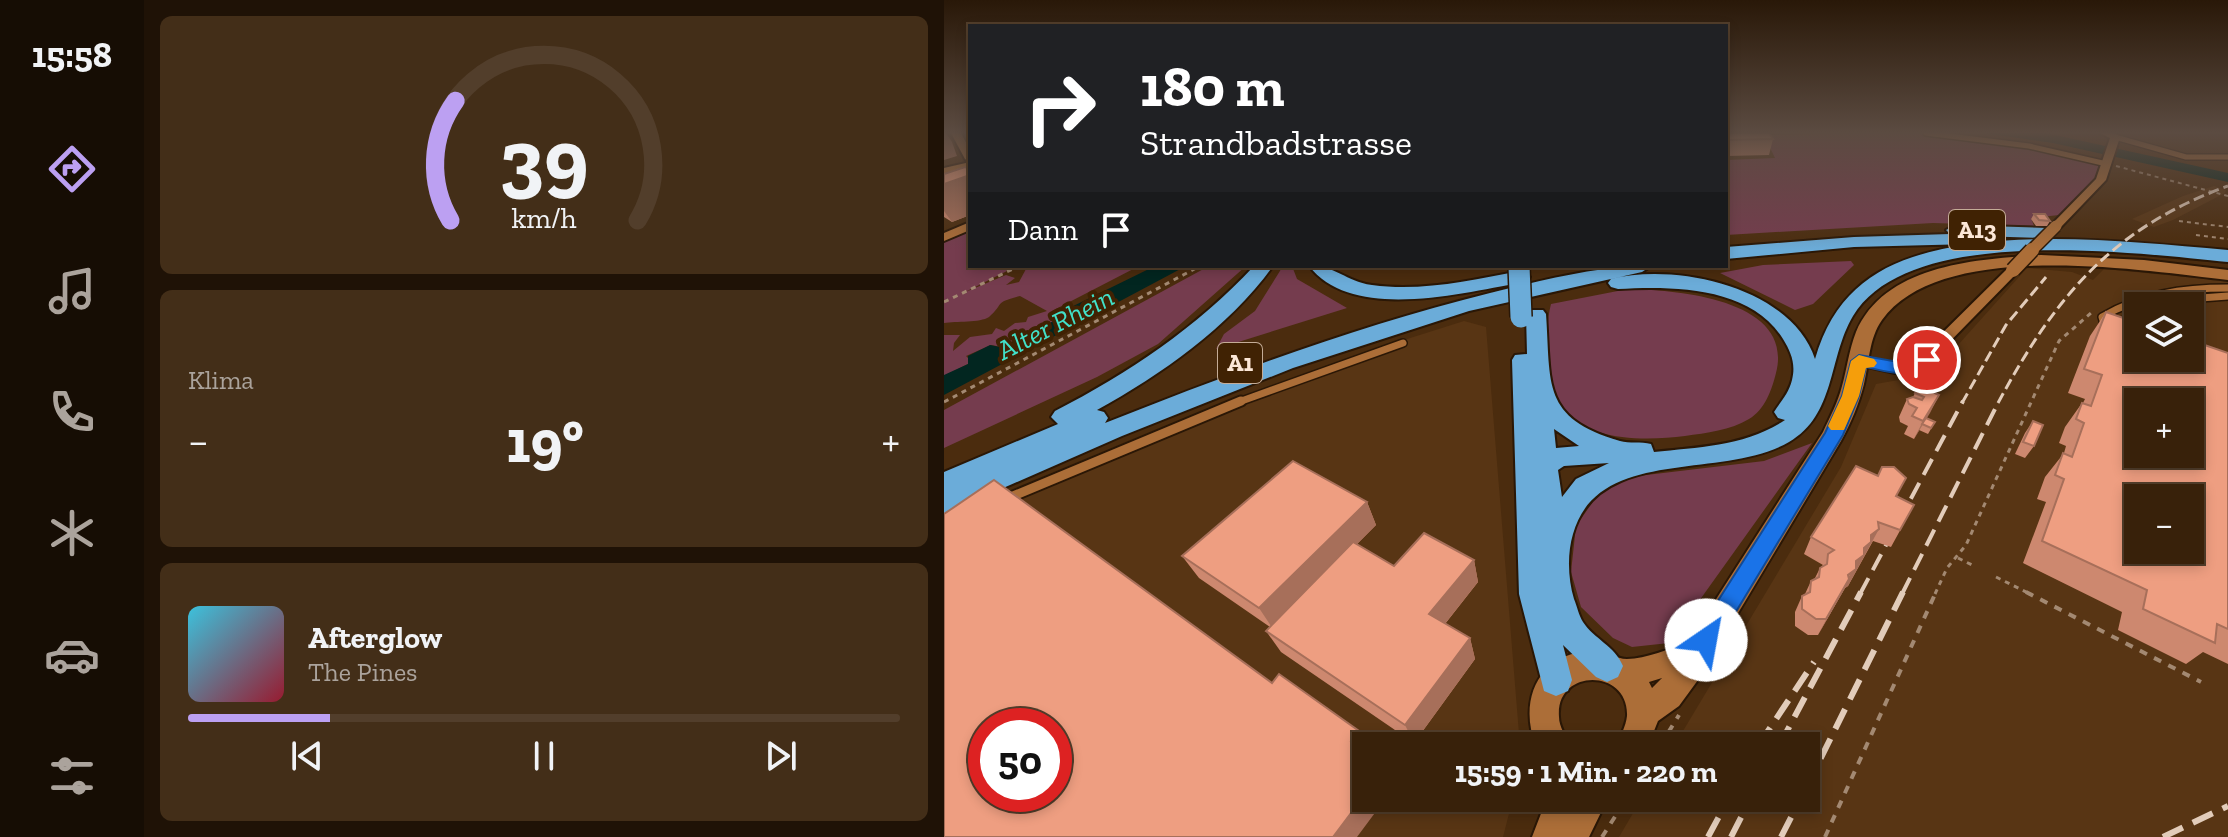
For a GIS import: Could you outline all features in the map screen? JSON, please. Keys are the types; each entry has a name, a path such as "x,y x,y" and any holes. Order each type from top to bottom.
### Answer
{"highway":[{"name":"A13","path":"1728,243 1829,234 1954,230 2097,236 2228,248"},
{"name":"A13","path":"1728,253 1911,240 2013,240 2228,256"},
{"name":"A13","path":"1554,550 1561,522 1572,502 1604,474 1633,464 1743,451 1787,432 1805,415 1816,397 1834,334 1844,313 1862,292 1890,274 1920,261 1973,251 2131,247"},
{"name":"A1","path":"944,480 1072,413 1160,361 1216,318 1262,268"},
{"path":"1321,268 1341,282 1382,292 1530,288 1632,268"},
{"path":"1530,288 1577,268"},
{"name":"A1","path":"944,480 1266,354 1418,306 1530,288 1638,282 1694,285 1728,292 1754,304 1781,322 1796,341 1806,367 1803,387 1790,408 1768,427 1750,436 1713,444 1565,456 1533,470"},
{"path":"1530,288 1542,394 1533,470 1554,550 1558,595 1564,619 1581,644 1616,670"},
{"path":"1530,288 1534,594 1556,680"},
{"name":"A1","path":"944,503 1100,435 1253,374 1407,323 1530,288"},
{"name":"A1","path":"1542,394 1554,416 1569,431 1593,443 1626,451"}],"main road":[{"path":"1643,713 1668,695 1696,655 1833,435 1850,396 1870,323 1886,303 1911,285 1956,269 2022,261 2081,262 2228,275"},
{"path":"1546,732 1543,710 1549,691 1556,680 1579,666 1616,670 1696,655"},
{"path":"1616,670 1636,685 1643,713 1639,732"},
{"path":"1549,837 1561,812"},
{"path":"1571,837 1584,812"}],"street":[{"path":"1859,361 1895,368 1918,366 2101,180 2104,172"},
{"path":"944,237 968,227"}],"lane":[{"path":"2113,331 2104,324 2102,317 2142,298 2185,290 2228,288"},
{"path":"2204,298 2228,296"},
{"path":"2104,324 2124,320"},
{"path":"995,504 1107,454 1285,384 1403,343"}],"path":[{"path":"2141,172 2228,196"},
{"path":"2179,221 2228,227"},
{"path":"2196,235 2228,239"},
{"path":"944,302 1015,268"},
{"path":"944,402 1196,268"},
{"path":"1825,837 1947,568 1958,558 2059,341 2097,309"},
{"path":"1958,558 1972,565"},
{"path":"1996,577 2201,682"},
{"path":"1602,837 1618,812"}],"shaded area":[{"path":"1728,172 2098,172 2094,181 2059,215 2031,218 2034,226 1933,223 1728,235"},
{"path":"2214,186 2226,190 2225,193 2173,220 2154,227 2132,219 2183,196"},
{"path":"968,227 968,268 1004,268 1007,271 963,293 1006,275 1015,278 1006,285 1019,282 1028,268 1135,268 1052,311 1058,313 1057,320 1002,347 991,345 966,356 972,362 944,376 944,335 960,335 953,351 970,337 992,334 996,328 1004,331 1015,323 1026,322 1028,317 1047,311 1020,296 1003,302 985,319 944,323 944,233"},
{"path":"1851,261 1854,265 1813,304 1795,310 1720,273 1763,265"},
{"path":"1205,268 1244,268 1158,344 1097,377 944,448 944,410"},
{"path":"1282,268 1293,268 1297,279 1347,308 1216,349 1224,334 1255,311"},
{"path":"2027,268 2072,272 2093,280 2104,269 2228,281 2228,837 1619,837 1634,812 1820,812 1820,732 1682,732 1841,467 1876,384 1932,374"},
{"path":"1628,289 1674,292 1728,304 1750,314 1768,329 1777,348 1776,373 1764,405 1755,415 1742,423 1710,432 1652,438 1600,433 1571,418 1557,401 1552,383 1548,331 1551,304"},
{"path":"1464,321 1486,327 1519,732 1352,732 1352,812 1509,812 1503,837 944,837 944,523 1049,474 1160,428 1363,353"},
{"path":"1812,443 1669,643 1632,647 1613,638 1581,607 1571,572 1576,526 1599,493 1621,478 1764,461"}],"water":[{"path":"2183,172 2228,173 2228,182"},
{"name":"Alter Rhein","path":"1151,268 1182,268 944,395 944,375 968,364 968,356 990,345 1000,347 1022,338 1057,319 1059,313"}],"building":[{"path":"968,172 968,176 944,184 944,174"},
{"path":"2034,214 2045,214 2050,221 2039,220"},
{"path":"2106,312 2124,318 2124,372 2204,372 2204,345 2228,353 2228,629 2217,624 2215,643 2143,609 2147,590 2042,541 2064,479 2055,475 2063,453 2072,457 2084,423 2076,419 2082,403 2091,406 2102,375 2084,369"},
{"path":"1920,386 1939,395 1923,421 1912,416 1917,408 1907,399 1922,400 1924,397 1915,393"},
{"path":"1926,418 1935,422 1931,428 1922,424"},
{"path":"2033,421 2043,425 2034,446 2023,442"},
{"path":"1293,461 1367,502 1259,608 1182,556"},
{"path":"1856,466 1878,476 1882,467 1894,467 1906,478 1896,496 1914,505 1900,530 1878,522 1879,529 1871,535 1871,542 1864,548 1864,555 1856,561 1856,569 1848,575 1849,579 1826,619 1816,619 1802,609 1802,596 1810,592 1811,581 1819,577 1820,568 1827,564 1828,554 1834,550 1811,537"},
{"path":"994,480 1272,683 1279,674 1359,731 1352,732 1351,741 1352,812 1333,837 944,837 944,514"},
{"path":"1424,533 1474,560 1429,614 1470,638 1405,725 1266,631 1353,542 1394,566"}],"railway":[{"path":"1998,403 2042,330 2091,270 2119,245 2151,223 2187,203 2228,186"},
{"path":"1962,403 2006,325 2046,277"},
{"path":"1860,594 1963,401"},
{"path":"1903,593 1999,401"},
{"path":"1786,732 1861,592"},
{"path":"1820,760 1903,593"},
{"path":"1767,732 1814,662"},
{"path":"2163,837 2228,806"},
{"path":"1708,837 1721,812"},
{"path":"1731,837 1744,812"},
{"path":"1781,837 1794,812"}],"slow traffic":[{"path":"1838,426 1859,361 1868,363"}],"route":[{"path":"1706,640 1833,435 1850,396 1859,361 1904,369 1927,360"}]}
